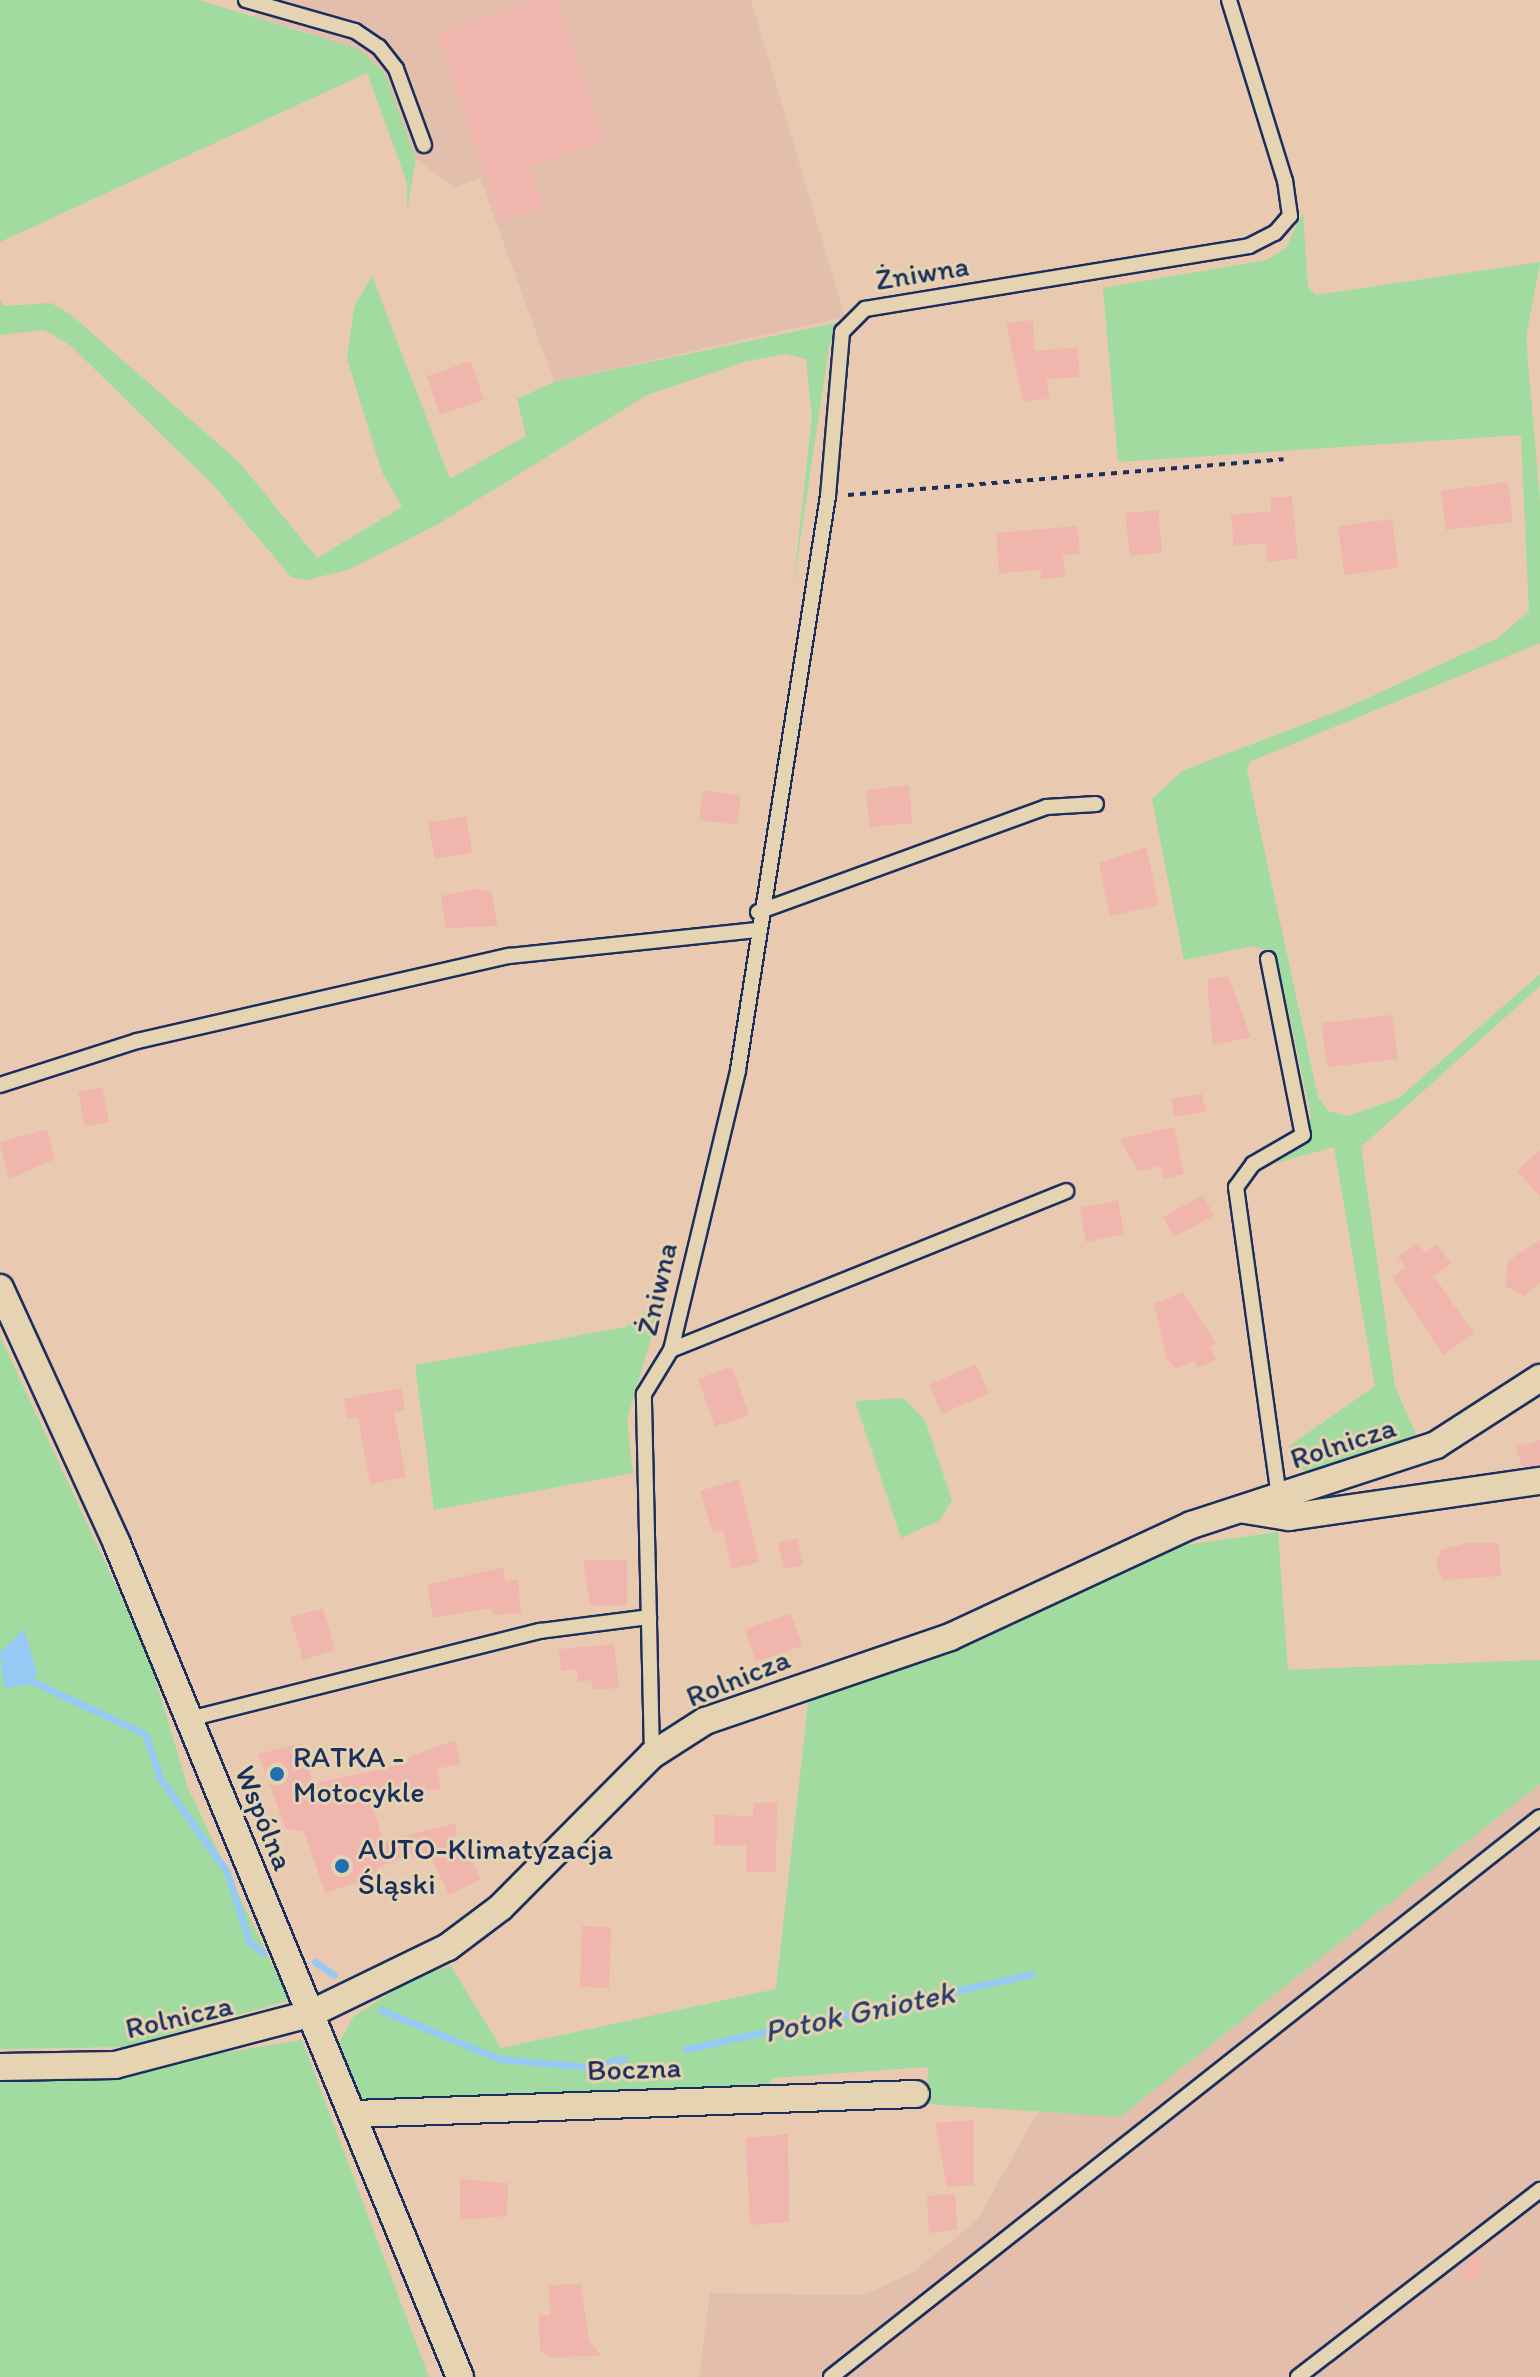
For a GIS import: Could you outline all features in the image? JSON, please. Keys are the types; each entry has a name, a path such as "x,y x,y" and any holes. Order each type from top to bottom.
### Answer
{"street":[{"name":"Wspólna","path":"0,1288 189,1719 460,2377"},
{"name":"Rolnicza","path":"0,2067 115,2065 310,2014 448,1947 501,1907 652,1755 705,1721 950,1637 1237,1509 1436,1445 1540,1378"},
{"path":"1237,1509 1289,1517 1540,1481"},
{"name":"Boczna","path":"354,2114 916,2094"}],"lane":[{"path":"246,0 355,31 379,47 396,69 424,145"},
{"name":"Żniwna","path":"652,1755 644,1394 671,1350 738,1070 755,930 828,496 842,332 865,309 1249,246 1290,216 1229,0"},
{"path":"758,912 1046,807 1096,804"},
{"path":"0,1085 151,1038 509,956 755,930"},
{"path":"1268,959 1303,1135 1253,1164 1236,1187 1279,1496"},
{"path":"671,1350 1066,1191"},
{"path":"189,1719 540,1631 649,1617"},
{"path":"831,2377 1540,1817"},
{"path":"1298,2377 1540,2190"}],"path":[{"path":"828,496 1284,459"}],"shaded area":[{"path":"259,0 751,0 845,317 554,382 480,178 455,188 416,159 384,72 314,34 255,17"},
{"path":"1540,1660 1540,2377 699,2377 710,2293 864,2295 913,2272 977,2220 1287,1670"}],"green space":[{"path":"0,0 199,0 359,49 384,72 416,159 407,212 407,183 367,73 0,242"},
{"path":"1303,212 1308,287 1316,295 1540,262 1526,337 1540,502 1540,643 1251,761 1247,770 1318,1097 1328,1111 1348,1116 1399,1098 1540,974 1540,986 1361,1147 1395,1387 1416,1434 1407,1444 1305,1471 1293,1466 1289,1446 1375,1386 1334,1147 1273,1164 1304,1145 1311,1116 1276,953 1253,946 1184,960 1152,799 1182,771 1344,709 1498,638 1529,611 1521,435 1118,462 1103,288 1267,260 1286,248"},
{"path":"372,276 450,479 526,436 517,399 554,382 840,322 829,347 793,589 812,416 806,359 785,354 744,362 647,395 438,524 350,569 307,580 291,577 216,488 70,345 44,330 0,335 0,299 3,306 51,303 70,314 240,463 317,558 402,507 382,472 347,359 354,307"},
{"path":"663,1298 627,1420 633,1473 434,1510 415,1365 626,1327"},
{"path":"0,1336 148,1655 188,1788 289,2000 128,2047 0,2049"},
{"path":"903,1398 925,1420 952,1500 940,1520 901,1538 855,1401"},
{"path":"1278,1532 1288,1670 1540,1660 1540,1784 1120,2117 927,2104 928,2067 774,2078 761,2091 356,2101 340,2041 354,2016 417,1976 451,1966 501,2048 776,1989 809,1695 930,1659 1178,1546"},
{"path":"302,2040 429,2377 0,2377 0,2077 81,2076"}],"water":[{"path":"24,1629 37,1674 32,1684 4,1688 0,1652"}],"building":[{"path":"535,0 557,0 605,141 530,166 543,208 501,222 437,32"},
{"path":"1033,320 1035,351 1077,347 1080,377 1047,379 1049,399 1023,401 1006,323"},
{"path":"471,361 484,400 440,415 427,376"},
{"path":"1508,482 1513,522 1446,530 1441,491"},
{"path":"1292,496 1298,558 1267,562 1266,543 1234,546 1231,515 1271,511 1270,498"},
{"path":"1158,510 1162,553 1130,556 1125,513"},
{"path":"1392,519 1398,568 1344,575 1338,526"},
{"path":"1077,526 1080,554 1063,555 1065,577 1041,579 1041,570 999,573 996,533"},
{"path":"909,785 912,823 870,827 866,790"},
{"path":"703,790 741,796 737,825 699,820"},
{"path":"466,816 472,853 435,859 428,823"},
{"path":"1146,847 1159,905 1110,916 1099,863"},
{"path":"474,889 491,891 498,926 446,928 441,896"},
{"path":"1228,976 1251,1037 1213,1045 1207,980"},
{"path":"1392,1015 1398,1059 1327,1067 1322,1023"},
{"path":"102,1087 109,1122 85,1126 78,1092"},
{"path":"1202,1094 1206,1112 1174,1117 1171,1099"},
{"path":"1174,1127 1184,1174 1163,1179 1161,1166 1138,1171 1120,1139"},
{"path":"47,1129 55,1159 9,1179 0,1142"},
{"path":"1540,1150 1540,1196 1517,1171"},
{"path":"1203,1195 1214,1215 1174,1237 1163,1217"},
{"path":"1118,1200 1124,1234 1086,1242 1080,1208"},
{"path":"1540,1240 1540,1282 1524,1296 1505,1286 1508,1261"},
{"path":"1418,1243 1425,1253 1437,1244 1451,1264 1434,1276 1474,1334 1443,1355 1392,1277 1406,1267 1398,1257"},
{"path":"1183,1292 1216,1344 1210,1346 1216,1360 1197,1368 1194,1361 1176,1369 1167,1359 1154,1304"},
{"path":"976,1364 989,1393 942,1414 929,1385"},
{"path":"732,1367 749,1415 715,1427 698,1379"},
{"path":"401,1388 405,1410 394,1412 406,1477 370,1484 358,1417 347,1419 344,1399"},
{"path":"1540,1440 1540,1465 1522,1467 1516,1447"},
{"path":"739,1479 759,1562 732,1569 723,1530 713,1533 700,1491"},
{"path":"797,1538 803,1565 784,1569 778,1543"},
{"path":"1468,1543 1499,1543 1501,1576 1443,1580 1436,1564 1441,1550"},
{"path":"583,1560 627,1560 627,1605 590,1605"},
{"path":"504,1567 505,1581 518,1580 521,1613 493,1615 492,1608 433,1618 427,1585"},
{"path":"323,1608 335,1650 303,1660 290,1617"},
{"path":"791,1614 802,1646 756,1662 745,1629"},
{"path":"614,1644 619,1688 593,1690 592,1680 578,1682 577,1669 561,1671 559,1649"},
{"path":"455,1740 461,1764 436,1769 441,1789 371,1797 383,1841 456,1823 454,1852 465,1847 481,1879 449,1895 429,1853 413,1860 411,1854 377,1868 379,1875 325,1893 304,1831 286,1829 258,1754 303,1743 313,1784 409,1763 408,1757"},
{"path":"754,1803 777,1803 776,1872 746,1872 746,1845 714,1845 714,1815 753,1816"},
{"path":"582,1926 611,1927 609,1988 580,1987"},
{"path":"974,2120 974,2185 947,2187 935,2123"},
{"path":"788,2134 789,2222 750,2225 746,2138"},
{"path":"460,2179 508,2183 507,2216 460,2220"},
{"path":"955,2194 957,2230 929,2233 927,2196"},
{"path":"1473,2254 1483,2263 1475,2280 1460,2276"},
{"path":"581,2284 589,2341 602,2356 550,2357 540,2351 539,2315 550,2315 549,2285"}],"waterway":[{"name":"Potok Gniotek","path":"27,1679 145,1734 160,1778 227,1872 249,1942 263,1953"},
{"name":"Potok Gniotek","path":"315,1962 334,1975"},
{"name":"Potok Gniotek","path":"686,2049 1032,1974"},
{"name":"Potok Gniotek","path":"381,2010 500,2059 588,2067 624,2059"}],"place":[{"name":"RATKA - Motocykle","path":"277,1774"},
{"name":"AUTO-Klimatyzacja Śląski","path":"342,1866"}]}
